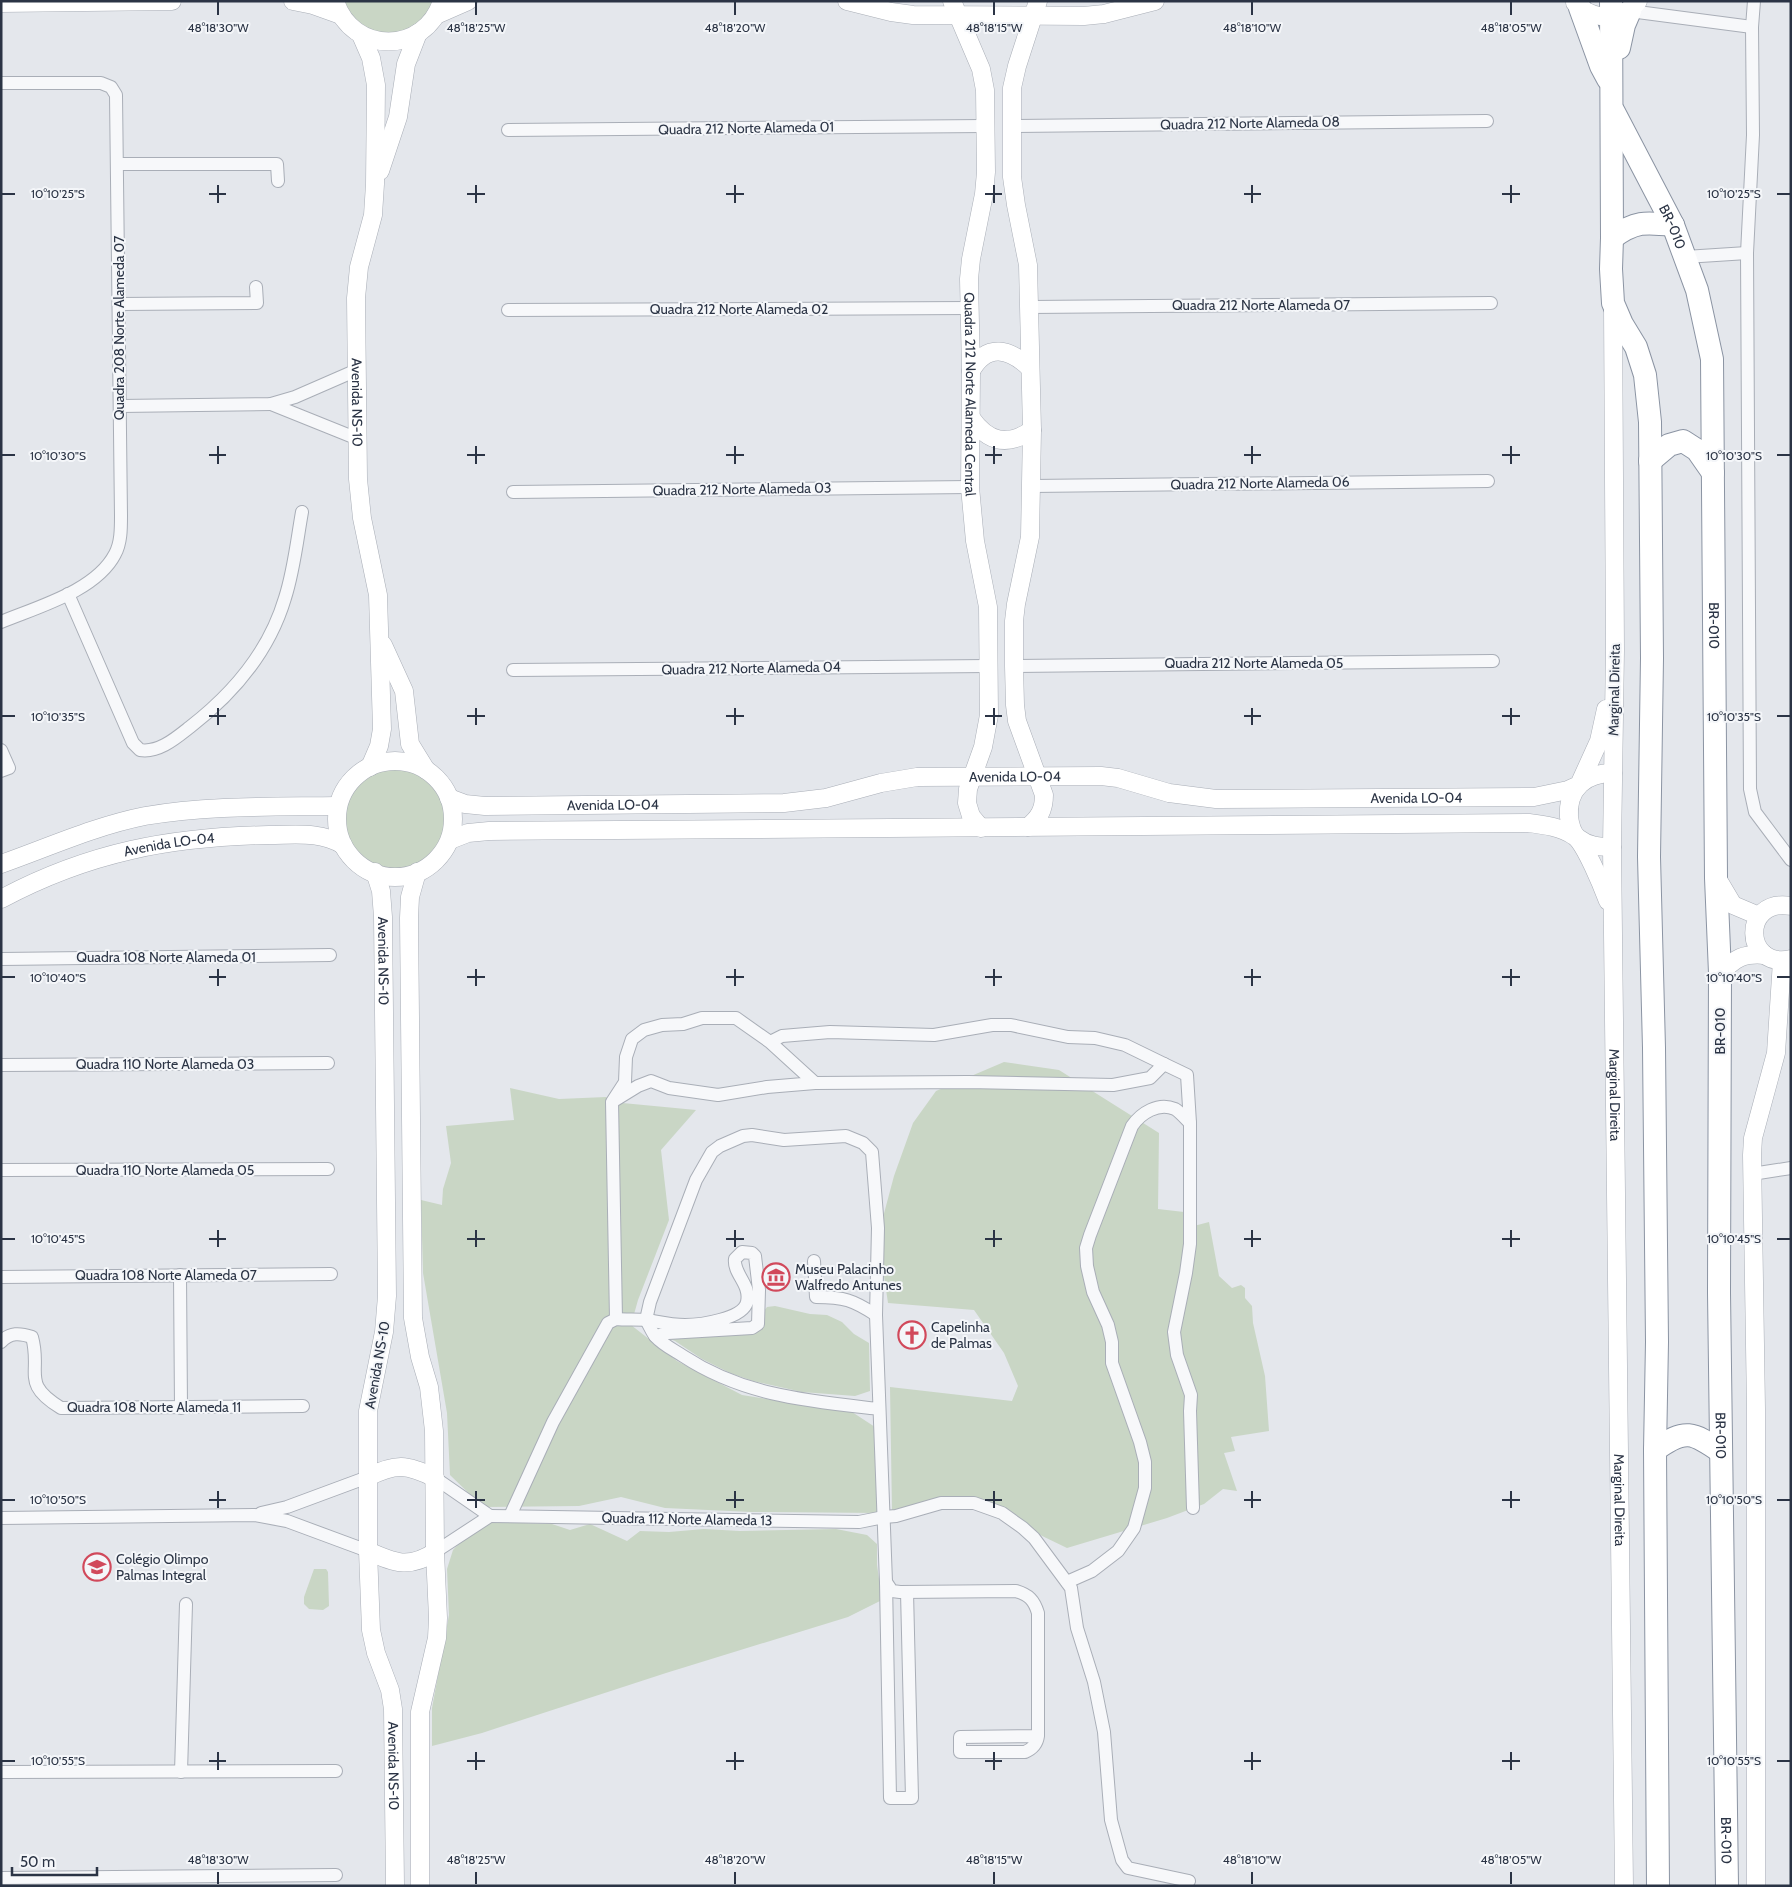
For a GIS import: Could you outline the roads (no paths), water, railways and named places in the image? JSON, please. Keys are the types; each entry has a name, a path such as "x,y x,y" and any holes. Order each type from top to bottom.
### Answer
{"highway":[{"path":"1575,3 1600,66 1611,78"},
{"path":"1622,8 1611,78 1611,269 1613,304 1636,347 1645,374 1650,422 1652,658 1649,857 1657,1342 1655,1450 1658,1886"},
{"name":"BR-010","path":"1611,107 1673,225 1697,290 1712,359 1716,878 1720,973 1719,1294 1727,1886"},
{"path":"1612,238 1634,224 1646,222 1673,225"},
{"path":"1650,461 1669,445 1683,441 1697,450 1713,473"},
{"path":"1655,1450 1676,1437 1692,1435 1706,1440 1721,1452"}],"street":[{"path":"1,3 172,1"},
{"path":"293,1 313,6 338,8"},
{"path":"439,8 468,1"},
{"path":"847,1 898,13 956,8 1035,8 1099,14 1155,1"},
{"path":"1754,1 1752,27 1753,135 1747,253 1750,789 1756,812 1791,860"},
{"path":"1575,3 1594,16 1622,8 1752,27"},
{"name":"Avenida NS-10","path":"338,8 350,26 361,35 374,40 391,42 405,39 418,33 427,26 439,8"},
{"name":"Quadra 212 Norte Alameda Central","path":"956,8 981,69 985,90 984,194 971,259 970,487 973,526 988,607 989,715 983,747 973,776"},
{"path":"1028,827 1040,816 1044,795 1015,716 1014,621 1020,579 1030,537 1032,430 1028,265 1012,178 1012,126 1014,80 1035,8"},
{"name":"Avenida NS-10","path":"375,184 398,117 406,64 418,33"},
{"name":"Avenida NS-10","path":"361,35 371,58 376,85 373,215 356,285 360,501 366,540 376,581 379,622 382,730 379,746 370,767"},
{"name":"Quadra 208 Norte Alameda 07","path":"1,83 98,83 109,86 116,95 120,406 120,537 115,554 88,584 1,622"},
{"name":"Quadra 212 Norte Alameda 08","path":"1012,126 1488,120"},
{"name":"Quadra 212 Norte Alameda 01","path":"508,130 985,126"},
{"path":"118,164 277,164 278,182"},
{"path":"1685,257 1747,253"},
{"path":"119,304 256,303 256,287"},
{"name":"Quadra 212 Norte Alameda 07","path":"1030,307 1491,303"},
{"name":"Marginal Direita","path":"1613,304 1615,650 1612,912 1624,1886"},
{"name":"Quadra 212 Norte Alameda 02","path":"508,310 970,308"},
{"path":"971,371 982,356 996,351 1019,358 1030,368"},
{"path":"120,406 271,404 299,395 358,370"},
{"path":"271,404 358,439"},
{"path":"971,418 982,433 990,438 1009,439 1032,430"},
{"name":"Quadra 212 Norte Alameda 06","path":"1032,486 1488,481"},
{"name":"Quadra 212 Norte Alameda 03","path":"513,492 970,487"},
{"path":"68,594 133,743 140,750 154,750 175,738 210,711 231,692 253,665 271,634 285,598 302,512"},
{"name":"Avenida NS-10","path":"379,622 384,648 405,695 410,744 426,770 439,782 450,798"},
{"path":"1612,912 1592,865 1570,825 1569,808 1573,794 1599,741 1615,650"},
{"name":"Quadra 212 Norte Alameda 05","path":"1014,666 1494,661"},
{"name":"Quadra 212 Norte Alameda 04","path":"513,670 989,666"},
{"path":"1,750 9,768 1,771"},
{"name":"Avenida NS-10","path":"343,846 337,828 338,806 351,781 370,767 384,763 398,762 426,770"},
{"name":"Avenida LO-04","path":"450,798 465,804 485,806 794,803 826,798 905,778 973,776 1109,776 1186,797 1229,800 1528,797 1568,790 1594,775 1613,773"},
{"path":"973,776 968,789 967,803 971,816 981,828"},
{"path":"343,846 356,861 375,872 392,876 417,872 435,860 450,840 453,828 453,812 450,798"},
{"path":"1,864 73,836 144,816 222,808 338,806"},
{"name":"Avenida LO-04","path":"450,840 468,834 489,831 1529,824 1558,828 1594,846 1612,847"},
{"name":"Avenida LO-04","path":"1,899 60,871 89,861 164,843 229,836 317,835 329,838 343,846"},
{"name":"Avenida NS-10","path":"375,872 382,891 383,917 386,1296 384,1332 368,1411 368,1552 371,1630 376,1653 390,1690 393,1709 395,1886"},
{"name":"Avenida NS-10","path":"417,872 410,897 409,918 413,1318 420,1357 429,1387 432,1409 438,1618 437,1638 420,1712 420,1886"},
{"path":"1716,878 1733,905 1759,916"},
{"path":"1756,1886 1756,1409 1753,1138 1776,1053 1787,960 1771,959 1765,955 1755,941 1754,932 1755,923 1759,916 1773,906 1791,906"},
{"path":"1720,973 1732,962 1747,954 1765,955"},
{"name":"Quadra 108 Norte Alameda 01","path":"1,959 330,956"},
{"path":"616,1318 612,1102 625,1082 626,1057 632,1039 644,1030 662,1025 683,1024 702,1018 736,1018 770,1042 816,1084"},
{"path":"770,1042 782,1036 830,1032 934,1035 992,1025 1011,1025 1068,1037 1095,1038 1125,1045 1187,1075 1190,1123 1190,1244 1174,1332 1177,1355 1191,1395 1193,1508"},
{"name":"Quadra 110 Norte Alameda 03","path":"1,1066 328,1063"},
{"path":"612,1102 638,1086 651,1081 669,1088 718,1095 816,1084 976,1082 1113,1085 1150,1078 1164,1064"},
{"path":"1066,1582 1092,1571 1118,1551 1134,1528 1145,1488 1143,1455 1112,1363 1112,1342 1108,1325 1093,1292 1087,1266 1086,1248 1097,1214 1132,1126 1138,1117 1146,1111 1164,1107 1175,1110 1190,1123"},
{"path":"879,1409 802,1400 755,1390 711,1373 654,1336 646,1320 660,1275 703,1164 712,1152 730,1140 752,1135 784,1140 846,1136 863,1142 872,1152 878,1228 876,1315 886,1582 890,1798 912,1798 907,1592"},
{"path":"1752,1174 1791,1168"},
{"name":"Quadra 110 Norte Alameda 05","path":"1,1170 328,1169"},
{"path":"510,1516 553,1422 602,1330 608,1323 616,1318 693,1325 713,1322 732,1316 745,1306 747,1302 747,1291 735,1266 735,1258 742,1252 748,1252 755,1256 760,1309 756,1326 752,1328 668,1333 654,1336"},
{"path":"814,1261 816,1297 837,1297 849,1300 876,1315"},
{"name":"Quadra 108 Norte Alameda 07","path":"1,1277 331,1274"},
{"path":"180,1275 181,1408"},
{"name":"Quadra 108 Norte Alameda 11","path":"1,1342 12,1334 23,1334 32,1337 34,1344 34,1381 39,1391 48,1400 61,1408 304,1406"},
{"path":"1,1518 254,1515 296,1524 404,1564 435,1552 490,1516 435,1478 420,1471 400,1466 392,1467 287,1507 254,1515"},
{"name":"Quadra 112 Norte Alameda 13","path":"490,1516 859,1522 896,1516 941,1503 974,1504 1002,1513 1034,1538 1071,1588 1077,1628 1094,1682 1104,1732 1111,1820 1122,1860 1128,1868 1189,1881"},
{"path":"886,1582 892,1590 907,1592 1016,1591 1026,1594 1031,1598 1038,1613 1038,1736 1035,1745 1025,1752 960,1752 960,1737 1038,1736"},
{"path":"181,1772 186,1604"},
{"path":"1,1772 336,1771"},
{"path":"1,1878 336,1875"}],"place":[{"name":"Museu Palacinho Walfredo Antunes","path":"776,1277"},
{"name":"Capelinha de Palmas","path":"912,1335"},
{"name":"Colégio Olimpo Palmas Integral","path":"97,1567"}]}
